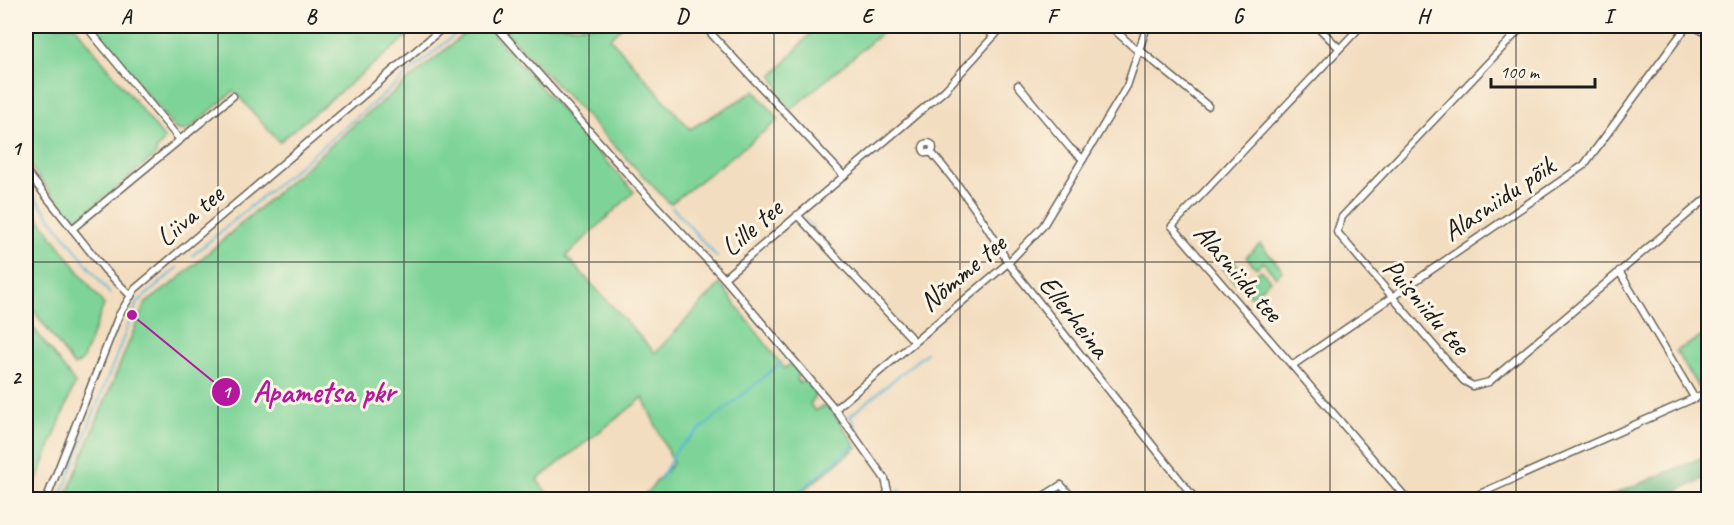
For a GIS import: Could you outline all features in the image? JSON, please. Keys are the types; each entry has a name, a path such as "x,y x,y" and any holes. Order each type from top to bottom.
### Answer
{"street":[{"path":"86,26 180,140"},
{"name":"Liiva tee","path":"46,500 119,315 130,296 146,278 446,26"},
{"name":"Lille tee","path":"496,26 648,197 724,278 945,90 1003,26"},
{"path":"704,26 844,176"},
{"path":"982,26 994,36"},
{"path":"1110,26 1208,106"},
{"name":"Nõmme tee","path":"835,409 1008,263 1043,226 1127,86 1147,26"},
{"path":"1317,26 1340,48"},
{"name":"Alasniidu tee","path":"1360,26 1172,226 1408,500"},
{"name":"Puisniidu tee","path":"1523,26 1337,226 1337,232 1390,297 1464,381 1473,386 1489,382 1708,197"},
{"name":"Alasniidu põik","path":"1293,365 1584,165 1687,26"},
{"path":"1693,26 1708,34"},
{"path":"1018,85 1070,148 1083,159"},
{"path":"72,229 233,96"},
{"name":"Ellerheina","path":"931,152 968,195 1008,263 1194,499"},
{"path":"26,171 105,270 130,296"},
{"path":"796,215 914,341"},
{"path":"1619,271 1695,399"},
{"path":"724,278 835,409 885,479 888,491 884,500"},
{"path":"1466,500 1708,392"},
{"path":"1037,500 1061,485 1075,500"}],"green space":[{"path":"26,26 75,26 165,139 156,151 156,155 74,222 26,161"},
{"path":"91,26 420,26 279,142 234,91 189,129 182,131 175,129"},
{"path":"474,26 486,26 634,192 566,256 655,353 720,284 784,368 791,364 800,373 797,379 799,383 806,380 815,391 814,399 810,404 815,411 823,406 830,408 857,447 793,499 641,499 673,463 643,398 537,480 552,499 65,499 146,303 177,280 355,124"},
{"path":"500,26 623,26 610,38 690,129 755,91 779,120 670,204"},
{"path":"713,26 817,26 718,30"},
{"path":"817,26 890,26 789,111 773,94 779,87 772,77"},
{"path":"26,201 104,305 82,361 74,366 26,300"},
{"path":"1260,244 1283,270 1276,277 1263,262 1256,268 1246,257"},
{"path":"1232,259 1245,275 1235,282 1222,267"},
{"path":"1261,270 1270,280 1251,297 1242,287"},
{"path":"26,318 75,383 29,500 26,499"},
{"path":"1708,333 1708,385 1699,389 1676,351"},
{"path":"1708,455 1708,477 1660,499 1603,499"}],"waterway":[{"path":"193,255 465,26"},
{"path":"26,186 110,294"},
{"path":"672,207 717,257"},
{"path":"805,220 814,228"},
{"path":"62,494 137,303 177,268"},
{"path":"893,480 862,439 850,416 926,353"},
{"path":"660,480 677,449 782,362"},
{"path":"790,500 854,445"},
{"path":"892,500 900,489"}],"place":[{"name":"Apametsa pkr","path":"132,315"}]}
